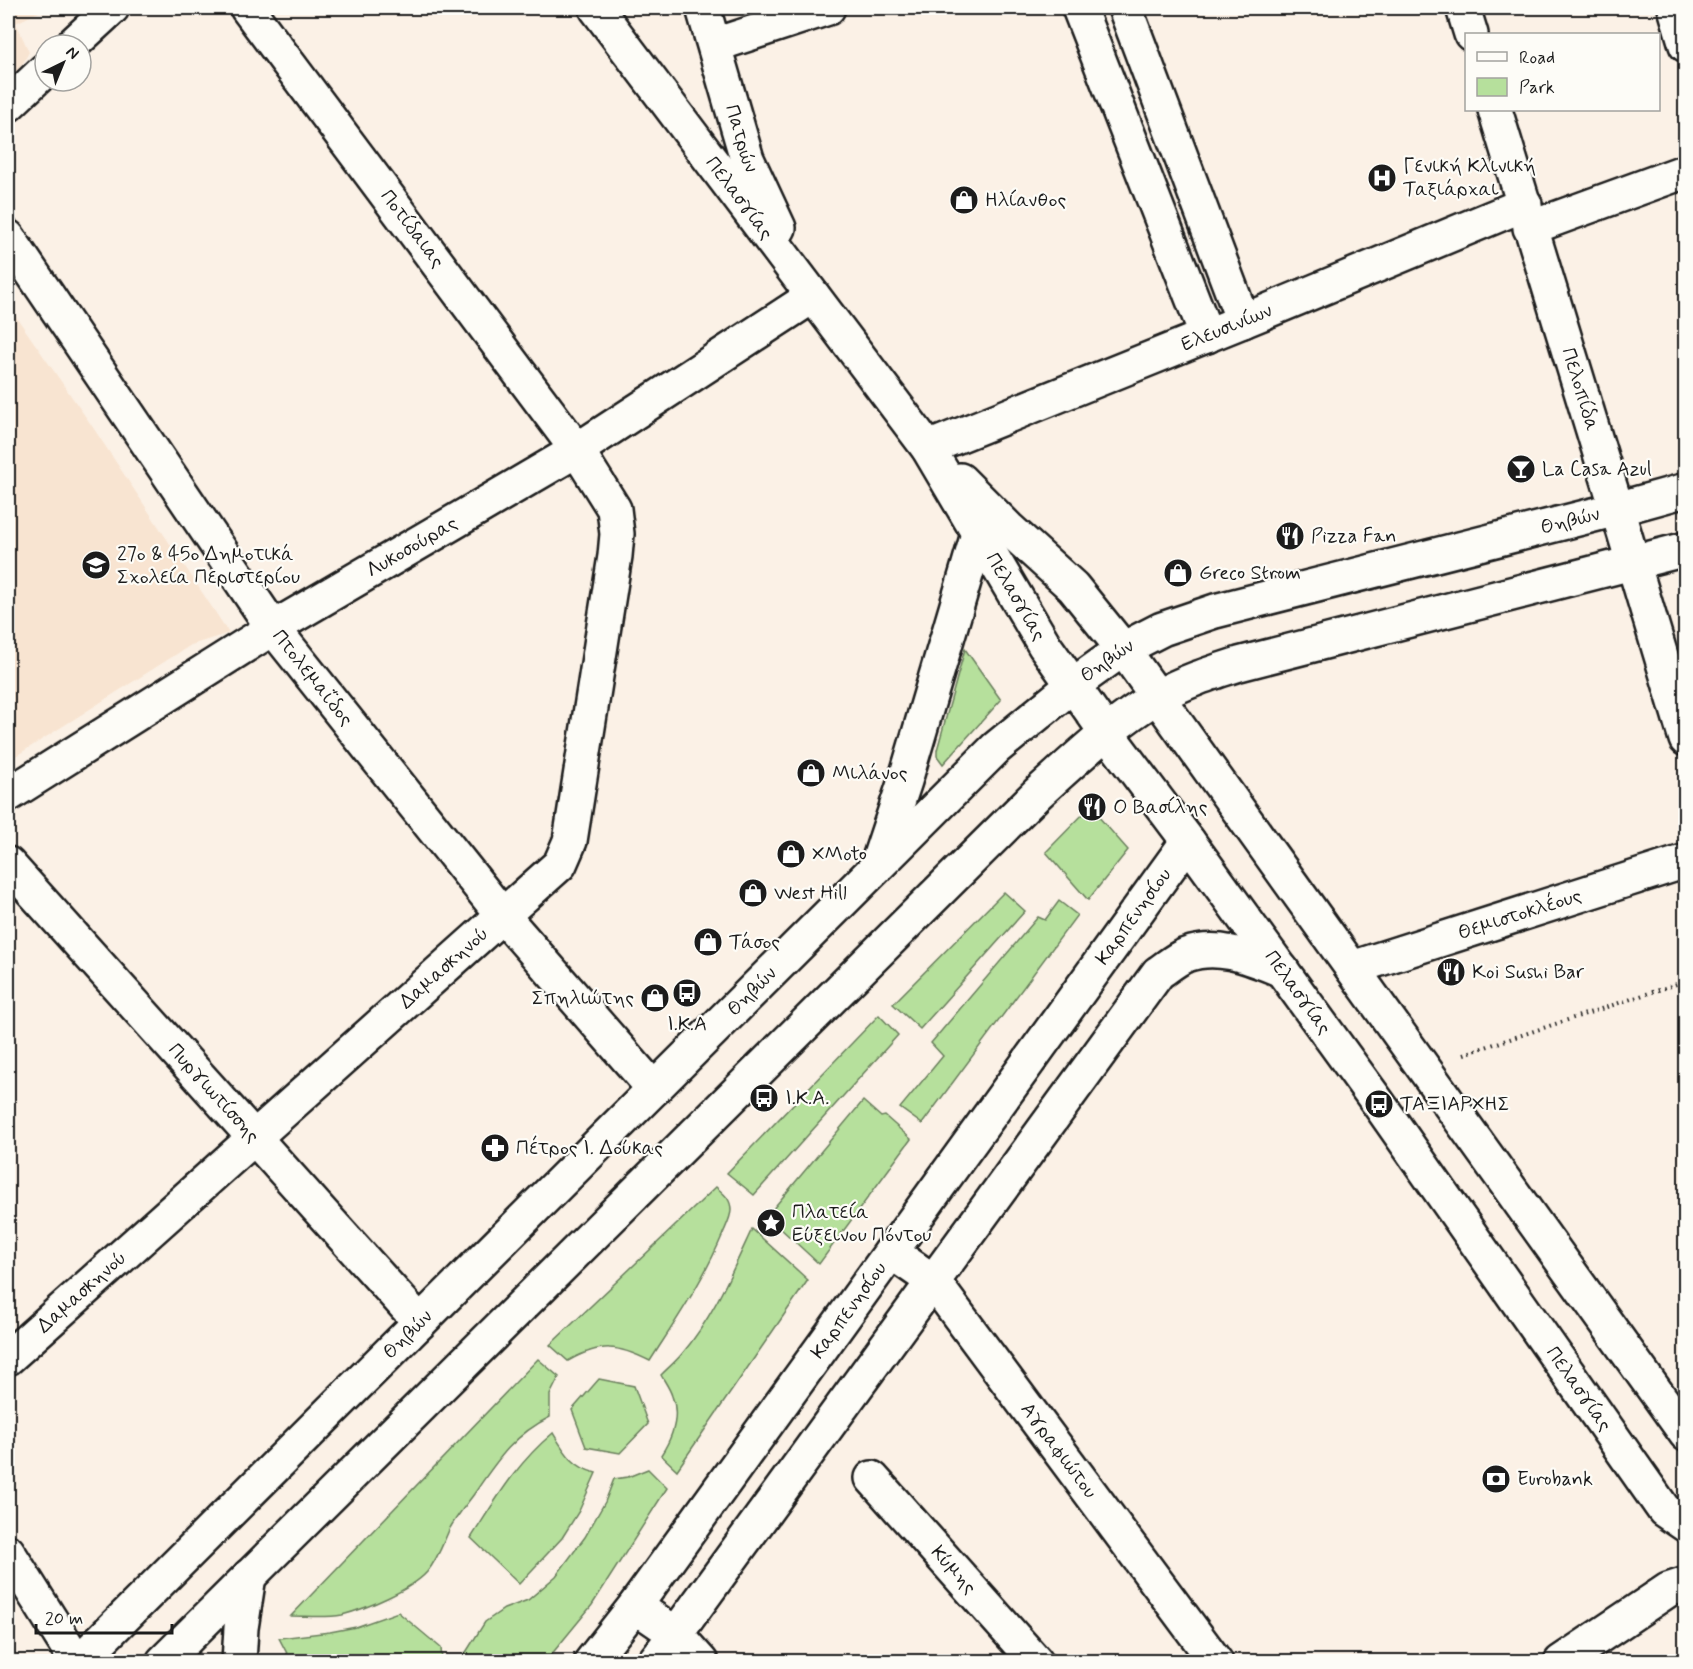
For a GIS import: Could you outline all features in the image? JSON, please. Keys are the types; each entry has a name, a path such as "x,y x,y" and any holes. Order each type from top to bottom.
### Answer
{"street":[{"path":"85,33 112,8"},
{"name":"Ποτίδαιας","path":"247,8 577,450"},
{"name":"Πελασγίας","path":"596,8 928,448 1045,646 1386,1114 1664,1510 1686,1525"},
{"name":"Πατρών","path":"703,8 747,159 813,296"},
{"path":"715,45 828,8"},
{"path":"1079,8 1208,336"},
{"path":"1125,8 1243,321"},
{"path":"1463,8 1471,33"},
{"path":"1675,8 1686,45"},
{"path":"8,105 33,81"},
{"name":"Πελοπίδα","path":"1495,111 1686,739"},
{"name":"Ελευσινίων","path":"928,448 1243,321 1527,216 1686,171"},
{"name":"Πτολεμαΐδος","path":"8,237 273,628 503,916 654,1089"},
{"name":"Λυκοσούρας","path":"8,795 273,628 577,450 813,296"},
{"name":"Πελασγίας","path":"928,448 1008,528 1073,587 1123,649 1686,1434"},
{"name":"Δαμασκηνού","path":"8,1358 560,864 570,841 617,534 614,509 577,450"},
{"name":"Θηβών","path":"78,1662 996,748 1073,685 1123,649 1162,629 1215,612 1686,490"},
{"path":"877,867 905,781 978,534"},
{"path":"162,1662 1021,810 1106,732 1157,697 1198,677 1239,664 1686,549"},
{"name":"Καρπενησίου","path":"591,1662 636,1606 1188,841"},
{"name":"Θεμιστοκλέους","path":"1352,968 1686,861"},
{"name":"Πυργιωτίσσης","path":"8,864 420,1322"},
{"path":"654,1662 1158,973 1186,955 1212,950 1241,954 1282,970"},
{"name":"Αγραφιώτου","path":"891,1252 933,1281 1215,1662"},
{"name":"Κύμης","path":"872,1478 1036,1662"},
{"path":"8,1552 78,1662"},
{"path":"239,1662 241,1628 249,1576"},
{"path":"1561,1662 1668,1590 1686,1584"},
{"path":"636,1606 676,1634 701,1662"}],"path":[{"path":"1427,1071 1460,1056 1686,981"}],"shaded area":[{"path":"8,8 47,8 16,23 29,52 8,83"},
{"name":"27ο & 45ο Δημοτικά Σχολεία Περιστερίου","path":"8,305 92,426 229,633 191,645 8,761"}],"green space":[{"path":"965,649 1001,700 943,764 937,756 937,750"},
{"path":"1090,807 1128,850 1088,900 1046,852"},
{"path":"1004,892 1025,911 920,1029 893,1004"},
{"path":"1059,901 1077,915 922,1124 900,1108 943,1056 931,1043 1038,917 1045,920"},
{"path":"879,1015 898,1035 754,1195 727,1173"},
{"path":"863,1101 881,1117 885,1116 911,1139 819,1264 767,1216"},
{"path":"716,1187 730,1203 729,1220 698,1285 650,1361 628,1351 609,1348 590,1351 568,1361 550,1345"},
{"path":"752,1229 808,1280 677,1470 661,1455 671,1434 675,1411 671,1393 661,1375 681,1355 702,1326 721,1295"},
{"path":"538,1359 559,1377 550,1395 550,1417 515,1441 498,1460 450,1528 427,1572 399,1592 352,1612 330,1616 291,1616"},
{"path":"599,1379 634,1386 648,1424 620,1453 586,1447 572,1410"},
{"path":"553,1433 575,1463 596,1473 579,1511 562,1538 519,1584 471,1538 518,1469"},
{"path":"648,1469 667,1488 592,1605 546,1661 463,1661 463,1657 485,1622 504,1609 528,1600 556,1576 585,1537 605,1502 614,1479 628,1477"},
{"path":"398,1612 441,1648 442,1661 291,1661 279,1638 356,1627"}],"place":[{"name":"Γενική Κλινική Ταξιάρχαι","path":"1382,178"},
{"name":"Ηλίανθος","path":"964,200"},
{"name":"La Casa Azul","path":"1521,469"},
{"name":"Pizza Fan","path":"1290,536"},
{"name":"27ο & 45ο Δημοτικά Σχολεία Περιστερίου","path":"96,565"},
{"name":"Greco Strom","path":"1178,573"},
{"name":"Μιλάνος","path":"811,773"},
{"name":"Ο Βασίλης","path":"1092,807"},
{"name":"XMoto","path":"791,854"},
{"name":"West Hill","path":"753,893"},
{"name":"Τάσος","path":"708,942"},
{"name":"Koi Sushi Bar","path":"1451,972"},
{"name":"Ι.Κ.Α","path":"687,993"},
{"name":"Σπηλιώτης","path":"655,998"},
{"name":"Ι.Κ.Α.","path":"764,1098"},
{"name":"ΤΑΞΙΑΡΧΗΣ","path":"1379,1104"},
{"name":"Πέτρος Ι. Δούκας","path":"495,1148"},
{"name":"Πλατεία Εύξεινου Πόντου","path":"771,1223"},
{"name":"Eurobank","path":"1496,1479"}]}
